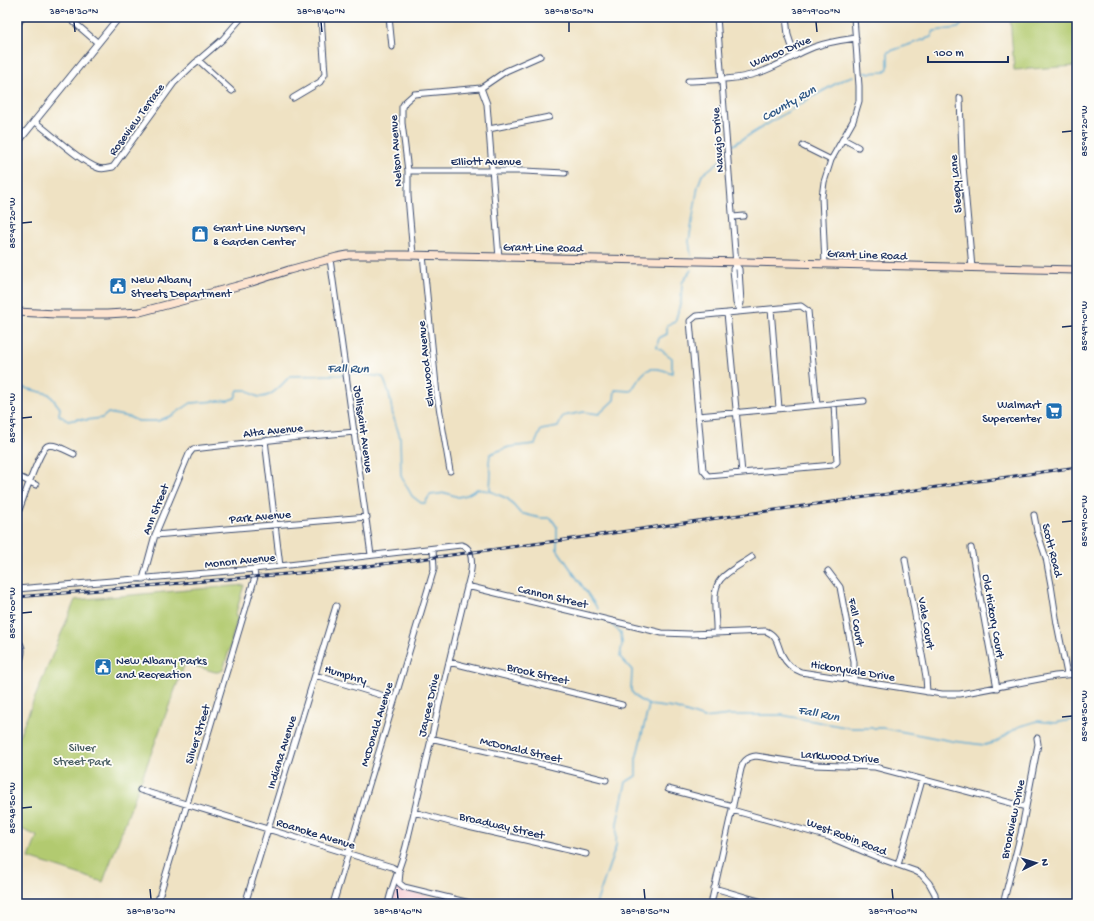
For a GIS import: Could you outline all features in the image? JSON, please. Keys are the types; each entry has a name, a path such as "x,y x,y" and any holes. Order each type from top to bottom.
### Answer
{"main road":[{"name":"Grant Line Road","path":"17,312 107,314 140,312 348,255 424,255 736,264 825,264 1077,270"}],"street":[{"path":"17,25 23,17"},
{"path":"68,17 98,43"},
{"path":"17,143 119,17"},
{"name":"Roseview Terrace","path":"34,121 78,156 98,168 106,169 113,167 174,83 223,39 242,17"},
{"path":"293,98 320,82 325,74 321,17"},
{"path":"389,17 392,47"},
{"name":"Navajo Drive","path":"717,17 736,264 739,269 740,309"},
{"path":"786,17 788,35 795,56"},
{"path":"825,264 822,197 824,182 831,160 852,121 859,101 854,17"},
{"name":"Wahoo Drive","path":"688,81 722,79 758,73 814,47 856,38"},
{"name":"Nelson Avenue","path":"413,255 408,196 408,171 402,123 402,107 405,102 414,94 481,88 506,71 540,56"},
{"path":"198,60 232,91"},
{"path":"481,88 487,104 499,258"},
{"name":"Sleepy Lane","path":"960,98 962,155 972,268"},
{"path":"489,129 549,117"},
{"path":"843,139 858,147"},
{"path":"803,146 831,160"},
{"name":"Elliott Avenue","path":"408,171 524,171 565,173"},
{"path":"733,217 744,216"},
{"name":"Elmwood Avenue","path":"424,255 437,395 450,471"},
{"name":"Jollissaint Avenue","path":"330,259 367,517 371,555"},
{"path":"817,405 808,311 801,306 771,309 740,309 727,313 696,316 690,321 703,470 708,476 833,465 837,462 834,404"},
{"path":"771,309 779,408"},
{"path":"727,313 742,473"},
{"path":"698,416 864,401"},
{"name":"Alta Avenue","path":"193,448 355,432"},
{"path":"265,440 280,566"},
{"path":"17,516 43,451 47,446 54,445 74,454"},
{"name":"Ann Street","path":"143,579 155,535 184,465 193,448"},
{"path":"17,476 36,485"},
{"name":"Scott Road","path":"1034,515 1037,531 1046,558 1067,674"},
{"name":"Park Avenue","path":"155,535 367,517"},
{"name":"Monon Avenue","path":"17,589 254,569 464,545"},
{"name":"Jaycee Drive","path":"388,904 393,883 403,860 430,738 467,586 472,562 468,548 464,545"},
{"name":"Old Hickory Court","path":"971,548 997,688"},
{"name":"McDonald Avenue","path":"333,904 434,569 433,549"},
{"path":"716,632 715,592 718,583 725,576 752,557"},
{"name":"Vale Court","path":"905,559 926,677 927,692"},
{"name":"Silver Street","path":"157,904 255,577 254,569"},
{"name":"Fall Court","path":"828,571 840,587 854,662 854,681"},
{"name":"Cannon Street","path":"467,586 633,626"},
{"name":"Indiana Avenue","path":"245,904 336,606"},
{"name":"Hickoryvale Drive","path":"633,626 672,634 766,631 774,636 781,655 788,664 796,670 806,674 954,695 1067,674"},
{"path":"17,640 20,642 22,651 17,668"},
{"name":"Brook Street","path":"449,662 622,704"},
{"path":"1067,674 1077,674"},
{"name":"Humphry","path":"315,675 394,699"},
{"name":"McDonald Street","path":"430,738 606,780"},
{"name":"Brookview Drive","path":"1003,904 1026,807 1038,744 1037,738"},
{"name":"Larkwood Drive","path":"732,808 741,769 745,761 751,756 813,765 875,767 1026,807"},
{"path":"898,865 922,780"},
{"name":"West Robin Road","path":"668,788 829,838 915,871 925,878 933,888 936,904"},
{"name":"Roanoke Avenue","path":"140,790 392,866 399,871"},
{"path":"711,904 732,808"},
{"name":"Broadway Street","path":"414,812 464,826 586,854"},
{"path":"399,871 399,883 404,887 474,904"},
{"path":"714,888 769,904"}],"shaded area":[{"path":"396,885 411,892 463,904 391,904"}],"green space":[{"path":"1010,17 1077,17 1077,66 1014,70"},
{"name":"Silver Street Park","path":"244,585 235,616 238,617 223,670 215,672 185,663 103,882 29,858 37,836 17,827 17,741 75,600"}],"waterway":[{"name":"County Run","path":"864,73 885,72 888,68 888,52 931,37 934,31 958,28 965,21 975,21 994,17"},
{"name":"County Run","path":"733,145 807,100 844,79 853,76"},
{"name":"County Run","path":"691,255 689,241 698,186 702,175 721,160"},
{"name":"County Run","path":"490,491 490,454 509,447 535,444 541,430 558,427 563,416 584,412 599,414 614,400 615,390 631,391 643,373 647,370 657,369 672,373 672,358 657,347 659,338 667,334 667,325 675,322 681,301 682,283 691,270"},
{"name":"Fall Run","path":"17,386 49,394 60,408 59,415 68,421 102,418 108,413 129,417 138,421 158,421 173,415 191,403 229,400 235,398 238,390 247,390 253,395 259,397 265,396 276,391 290,376 339,375 354,373 383,377 389,393 393,416 400,437 401,476 412,496 421,503 425,503 430,495 446,493 458,497 467,495 477,489 490,491 508,499 520,513 540,518 551,518 557,527 557,549 598,609"},
{"name":"Fall Run","path":"612,625 621,633 622,644 620,657 632,670 631,691 638,699 649,705 674,708 704,718 730,715 782,715 850,728 883,728 952,741 985,745 996,742 1018,727 1037,721 1055,723 1076,719 1077,717"},
{"path":"596,904 616,846 617,823 626,782 636,776 636,759 649,705"}],"railway":[{"path":"17,597 345,569 564,540 1077,467"}],"place":[{"name":"Grant Line Nursery & Garden Center","path":"200,234"},
{"name":"New Albany Streets Department","path":"118,286"},
{"name":"Walmart Supercenter","path":"1054,411"},
{"name":"New Albany Parks and Recreation","path":"103,667"}]}
